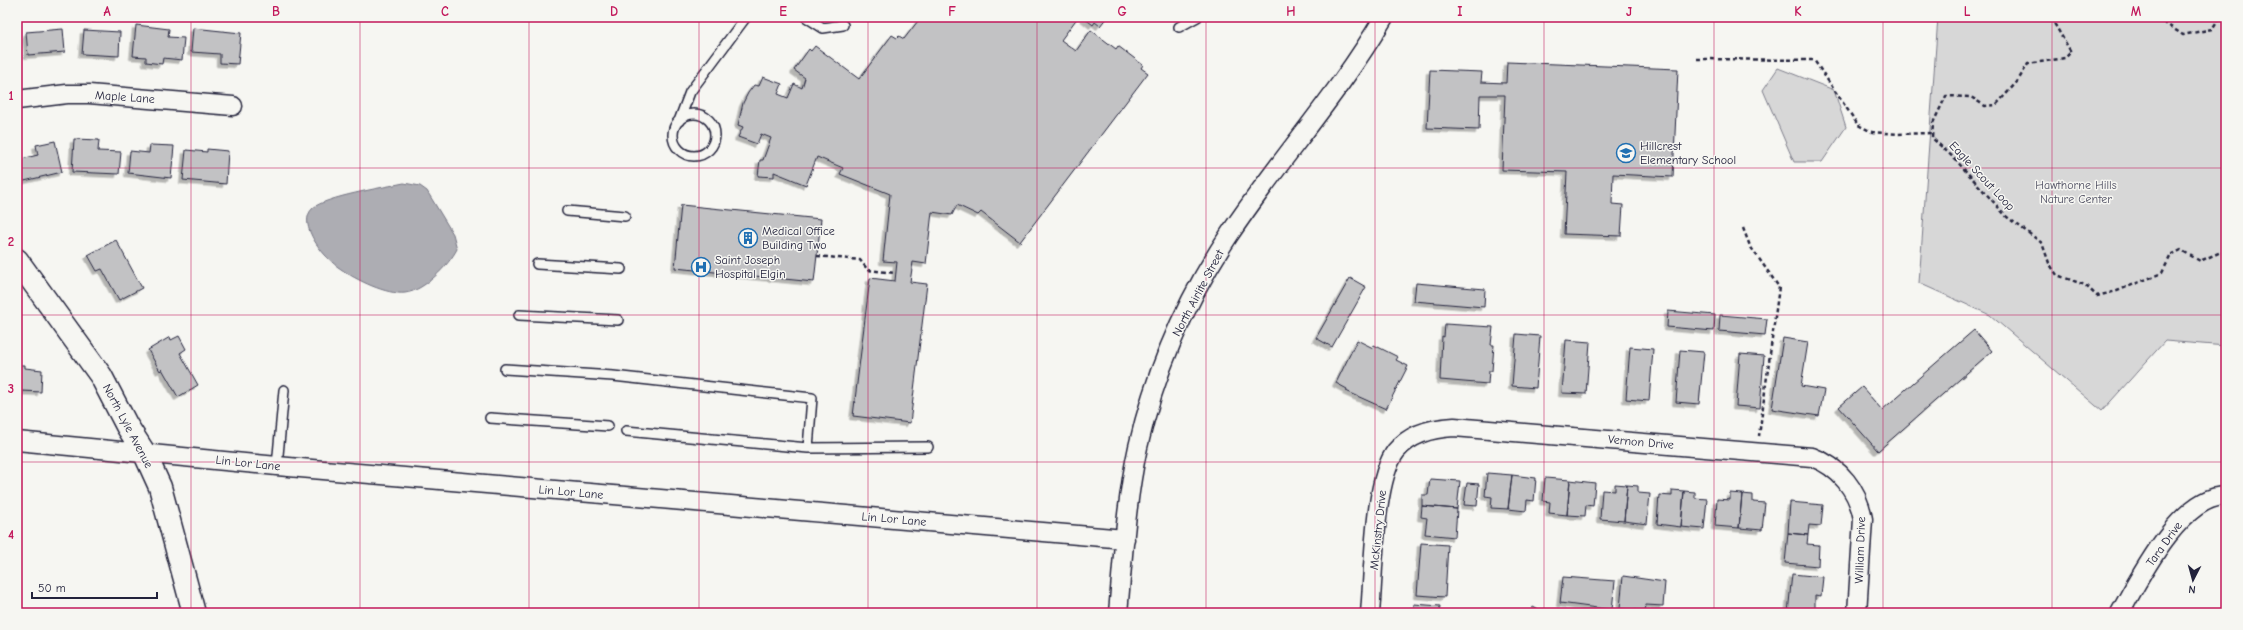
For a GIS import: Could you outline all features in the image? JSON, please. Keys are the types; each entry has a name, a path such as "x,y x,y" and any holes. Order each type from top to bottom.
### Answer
{"street":[{"name":"North Airlite Street","path":"1118,613 1125,539 1138,447 1154,388 1178,325 1232,231 1275,168 1361,56 1384,17"},
{"name":"Maple Lane","path":"17,100 67,94 89,94 233,106"},
{"name":"North Lyle Avenue","path":"17,260 101,376 127,426 145,454 160,487 194,613"},
{"name":"Vernon Drive","path":"1417,435 1441,428 1470,427 1812,457 1821,460 1840,474 1852,490"},
{"name":"McKinstry Drive","path":"1370,613 1379,502 1383,481 1396,451 1417,435"},
{"name":"Lin Lor Lane","path":"17,441 114,449 145,454 173,455 276,466 1125,539"},
{"name":"William Drive","path":"1852,490 1861,506 1863,520 1857,613"},
{"name":"Tara Drive","path":"2120,613 2140,578 2175,526 2190,511 2206,501 2226,496"}],"lane":[{"path":"806,17 823,28 844,25"},
{"path":"1179,28 1197,17"},
{"path":"679,121 692,115 706,118 714,130 714,137 708,150 695,156 682,152 677,148 673,134 690,92 741,18"},
{"path":"567,211 625,216"},
{"path":"537,264 621,269"},
{"path":"519,315 618,320"},
{"path":"505,369 614,376 812,398 808,448"},
{"path":"276,466 284,390"},
{"path":"490,418 608,426"},
{"path":"626,431 808,448 928,447"}],"path":[{"path":"1696,59 1814,60 1858,125 1872,132 1898,134 1932,132 1933,123 1946,96 1970,97 1984,106 1996,105 2017,82 2028,64 2065,58 2071,52 2054,23 2056,17"},
{"path":"2116,17 2142,20 2157,18 2183,35 2212,29 2220,17"},
{"name":"Eagle Scout Loop","path":"1932,132 1932,138 1954,158 2007,217 2042,243 2048,263 2057,275 2085,286 2097,296 2117,291 2162,274 2171,256 2180,250 2200,261 2221,252 2226,252"},
{"path":"1742,228 1750,246 1779,287 1758,453"},
{"path":"817,256 860,260 868,270 896,273"}],"green space":[{"name":"Hawthorne Hills Nature Center","path":"1938,17 2226,17 2226,346 2165,341 2102,411 1990,315 1919,283"},
{"path":"1778,68 1834,90 1846,127 1822,162 1794,162 1763,90"}],"shaded area":[{"path":"404,183 420,186 427,191 453,234 457,249 442,269 420,288 405,293 398,293 390,292 363,282 347,273 328,258 321,250 310,232 308,215 313,208 320,204 342,196"}],"building":[{"path":"921,17 1078,17 1061,40 1076,51 1091,30 1116,49 1118,46 1143,65 1141,68 1148,73 1020,242 981,212 978,215 957,205 952,215 932,212 926,264 913,262 910,282 927,284 910,423 853,416 870,278 895,281 897,262 883,261 890,194 840,174 843,168 817,157 806,185 774,172 774,177 758,176 760,160 763,160 771,138 761,134 757,144 738,137 743,127 738,125 743,103 748,93 754,85 759,86 763,77 782,84 778,94 788,98 794,84 802,88 805,78 794,70 809,49 811,51 815,46 859,79 892,35 897,38 899,36 904,39"},
{"path":"1083,17 1107,17 1100,26 1095,22 1093,25"},
{"path":"136,25 169,29 168,37 184,38 182,60 163,58 162,64 146,62 146,57 133,56"},
{"path":"193,28 241,33 238,64 220,63 220,54 191,52"},
{"path":"63,29 65,52 28,55 26,32"},
{"path":"84,30 120,32 119,56 82,54"},
{"path":"1507,62 1678,69 1673,177 1613,174 1612,204 1623,205 1621,236 1564,234 1567,172 1502,170 1505,95 1480,95 1479,130 1427,128 1430,70 1482,72 1481,82 1506,83"},
{"path":"74,139 99,140 98,151 121,152 119,174 72,172"},
{"path":"55,141 62,172 20,182 17,160 38,155 36,145"},
{"path":"150,145 174,146 171,178 128,173 130,151 149,153"},
{"path":"207,149 228,151 226,184 183,180 186,150 207,152"},
{"name":"Medical Office Building Two","path":"681,205 821,219 814,282 675,268"},
{"path":"116,240 142,288 119,300 102,269 97,271 88,255"},
{"path":"1350,278 1366,287 1332,347 1316,338"},
{"path":"1416,283 1485,289 1484,307 1414,301"},
{"path":"1668,311 1715,315 1714,331 1667,327"},
{"path":"1720,315 1767,319 1765,335 1719,331"},
{"path":"1445,324 1493,327 1491,345 1494,345 1492,371 1489,371 1488,384 1440,380 1442,336 1444,337"},
{"path":"1974,330 1992,351 1878,451 1839,407 1862,387 1882,410"},
{"path":"1516,334 1540,336 1536,388 1512,386"},
{"path":"179,336 186,349 180,353 198,385 178,397 162,369 160,371 148,350 170,337 171,340"},
{"path":"1783,338 1808,342 1801,386 1824,390 1819,416 1772,409"},
{"path":"1357,340 1373,348 1374,345 1398,357 1396,360 1408,366 1386,409 1346,391 1347,389 1336,383"},
{"path":"1566,340 1590,342 1586,394 1562,393"},
{"path":"1630,347 1653,349 1649,401 1626,399"},
{"path":"1680,350 1704,352 1699,404 1676,402"},
{"path":"1740,354 1764,356 1760,408 1736,406"},
{"path":"17,365 25,365 25,368 42,370 41,392 22,391 22,398 17,397"},
{"path":"1487,473 1512,475 1508,509 1491,508 1492,497 1485,496"},
{"path":"1512,475 1536,478 1534,501 1527,500 1526,511 1508,509"},
{"path":"1545,478 1570,480 1567,515 1549,513 1550,502 1543,501"},
{"path":"1430,479 1460,481 1457,509 1422,506 1422,495 1428,495"},
{"path":"1570,480 1595,483 1593,506 1586,505 1585,516 1567,515"},
{"path":"1467,483 1479,484 1477,506 1464,505"},
{"path":"1615,484 1627,485 1624,521 1600,519 1602,490 1615,491"},
{"path":"1627,485 1638,486 1638,493 1650,494 1647,524 1624,521"},
{"path":"1672,490 1684,491 1681,527 1657,524 1659,495 1672,496"},
{"path":"1684,491 1695,492 1695,498 1707,499 1704,529 1681,527"},
{"path":"1730,493 1742,494 1739,528 1715,526 1717,499 1730,500"},
{"path":"1742,494 1753,495 1753,502 1765,503 1762,530 1739,528"},
{"path":"1790,502 1823,505 1821,526 1809,525 1808,535 1788,533"},
{"path":"1422,506 1457,509 1455,537 1425,534 1427,518 1421,517"},
{"path":"1788,533 1808,535 1807,544 1819,545 1818,566 1785,563"},
{"path":"1421,543 1448,545 1445,597 1417,595"},
{"path":"1792,574 1823,577 1821,596 1815,595 1815,613 1788,613"},
{"path":"1623,576 1665,582 1663,606 1646,605 1645,611 1620,609"},
{"path":"1563,577 1615,581 1612,610 1560,603"},
{"path":"1414,604 1440,606 1439,613 1413,613"},
{"path":"1533,607 1544,613 1530,613"}],"place":[{"name":"Hillcrest Elementary School","path":"1626,153"},
{"name":"Medical Office Building Two","path":"748,238"},
{"name":"Saint Joseph Hospital Elgin","path":"701,267"}]}
